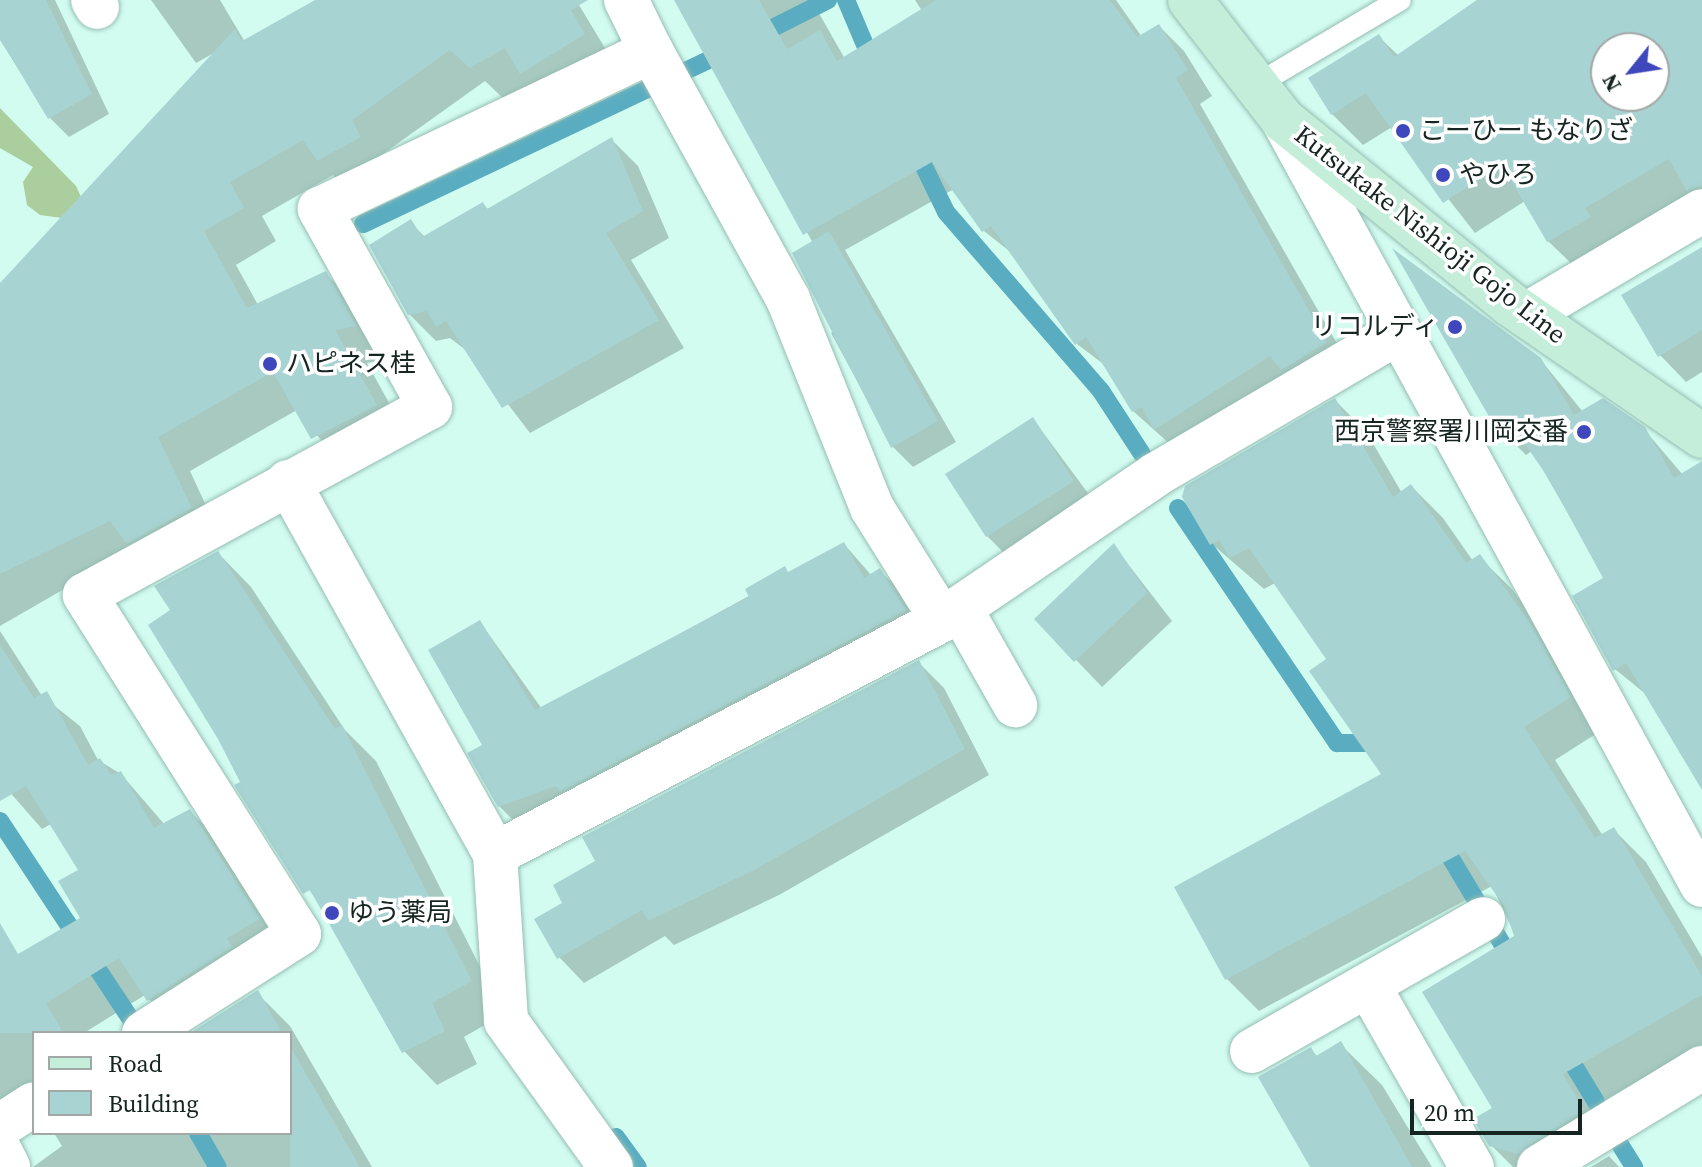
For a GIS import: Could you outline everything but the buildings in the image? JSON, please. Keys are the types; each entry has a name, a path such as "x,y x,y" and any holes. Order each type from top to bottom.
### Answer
{"main road":[{"name":"Kutsukake Nishioji Gojo Line","path":"1190,0 1283,120 1526,315 1702,436"}],"street":[{"path":"626,0 662,72 788,299 872,508 1015,705"},
{"path":"147,1031 299,934 85,595 430,407 320,209 662,72"},
{"path":"1283,120 1395,334 1702,885"},
{"path":"1526,315 1702,211"},
{"path":"495,854 951,614 1155,475 1395,334"},
{"path":"288,482 495,854 506,1021 611,1167"},
{"path":"1252,1051 1483,919"},
{"path":"1368,985 1472,1167"},
{"path":"1539,1167 1702,1068"},
{"path":"0,1126 32,1105"},
{"path":"0,1151 8,1167"}],"lane":[{"path":"1256,85 1400,0"}],"green space":[{"path":"0,108 76,186 88,212 84,221 40,215 27,205 23,182 33,167 0,148"}],"waterway":[{"path":"755,37 828,0"},
{"path":"846,0 874,66"},
{"path":"363,224 729,50"},
{"path":"914,146 946,212 1101,391 1142,454"},
{"path":"1178,508 1337,743 1372,743 1378,750"},
{"path":"0,821 139,1031"},
{"path":"1440,840 1513,962"},
{"path":"1562,1046 1596,1102"},
{"path":"199,1135 218,1167"},
{"path":"616,1137 638,1167"},
{"path":"1621,1146 1634,1167"}],"place":[{"name":"こーひー もなりざ","path":"1403,131"},
{"name":"やひろ","path":"1443,175"},
{"name":"リコルディ","path":"1455,327"},
{"name":"ハピネス桂","path":"270,364"},
{"name":"西京警察署川岡交番","path":"1584,432"},
{"name":"ゆう薬局","path":"332,913"}]}
